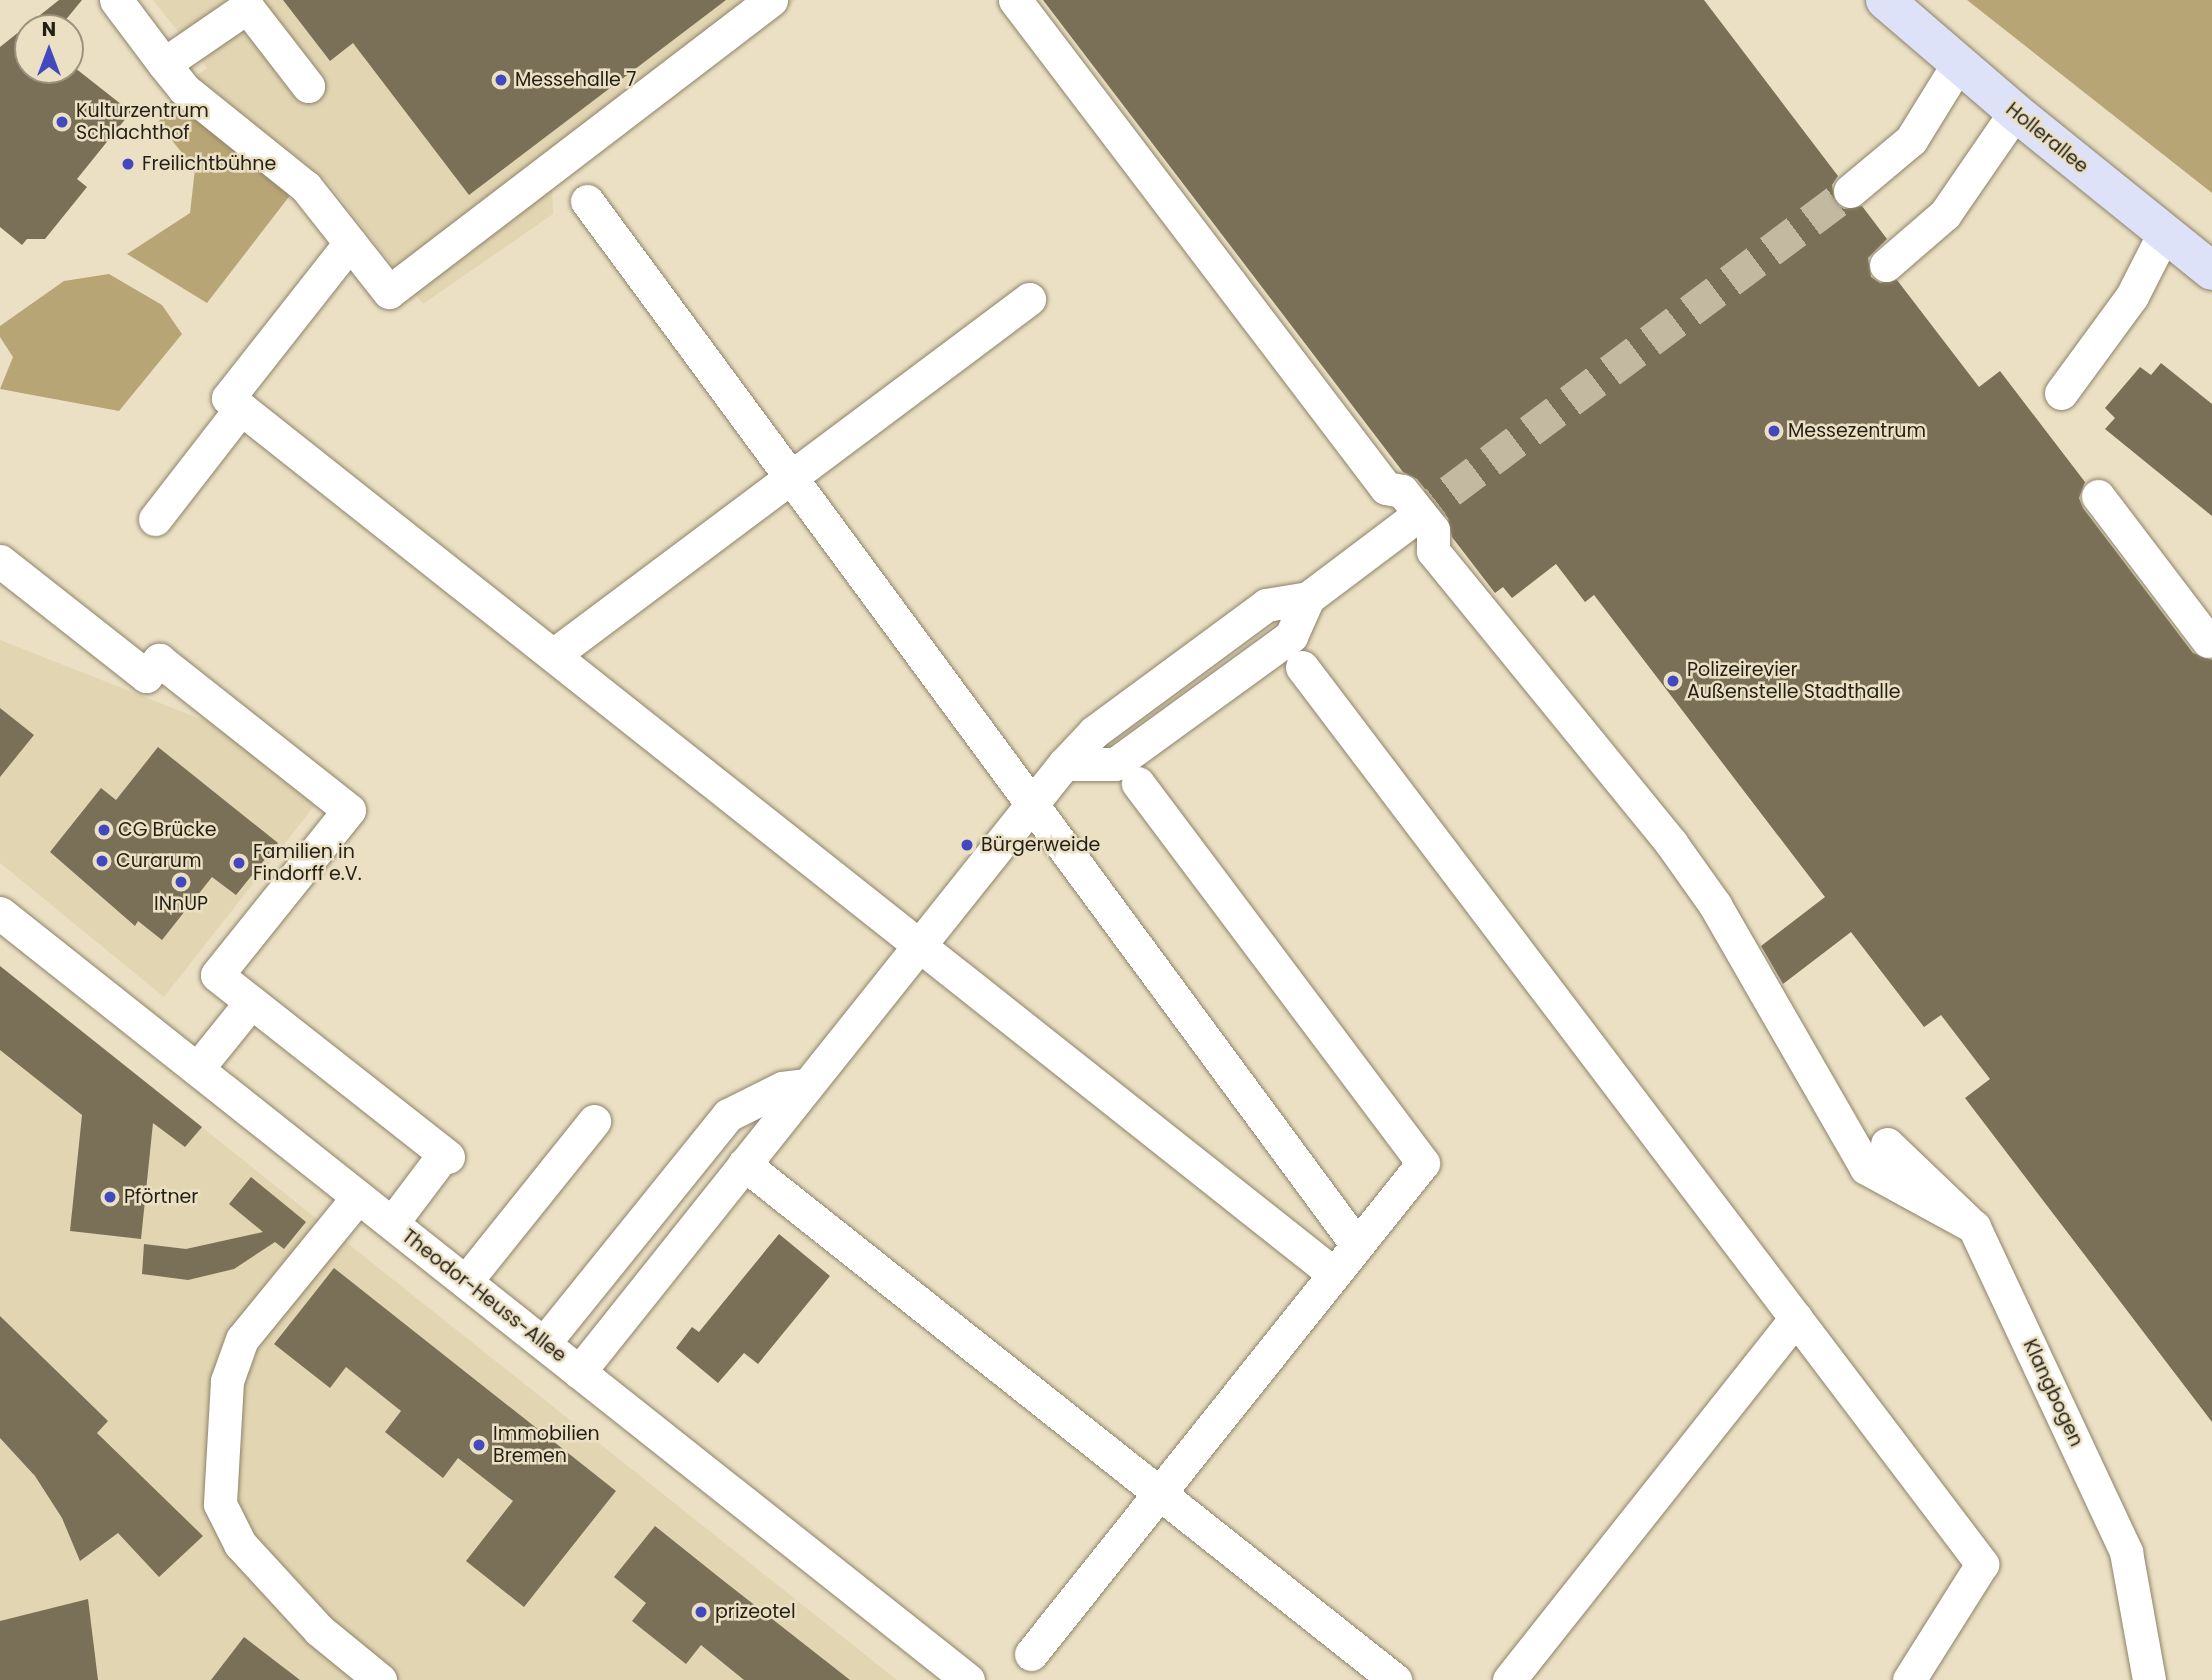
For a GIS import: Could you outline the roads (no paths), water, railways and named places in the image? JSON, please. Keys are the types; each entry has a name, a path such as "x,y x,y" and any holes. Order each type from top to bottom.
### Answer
{"main road":[{"name":"Hollerallee","path":"1885,0 2015,112 2212,271"}],"street":[{"path":"116,0 184,89 306,187 389,292 771,0"},
{"path":"1015,0 1387,488 1402,491 1433,530 1433,551 1671,843 1742,949 1866,1168 1974,1227"},
{"path":"164,64 247,7 309,86"},
{"path":"1850,191 1911,139 1958,64"},
{"path":"1886,265 1945,214 2015,112"},
{"path":"587,201 1357,1245"},
{"path":"2061,393 2132,296 2164,233"},
{"path":"350,243 228,398 1334,1274"},
{"path":"565,648 1029,299"},
{"path":"155,520 241,408"},
{"path":"2098,496 2208,641"},
{"path":"579,1372 1064,764 1115,764 1291,636 1308,598 1410,521"},
{"path":"0,561 146,676 159,660 349,810 217,975 446,1156 392,1223"},
{"path":"1302,667 1982,1564 1909,1680"},
{"path":"1031,1654 1423,1163 1138,783"},
{"name":"Theodor-Heuss-Allee","path":"0,913 968,1680"},
{"path":"197,1069 251,1002"},
{"path":"544,1343 728,1115 782,1088 807,1085"},
{"path":"466,1281 594,1121"},
{"name":"Klangbogen","path":"1887,1144 1974,1227 2126,1552 2149,1680"},
{"path":"744,1164 1395,1680"},
{"path":"358,1197 242,1339 227,1381 220,1504 240,1544 319,1630 380,1680"},
{"path":"1515,1676 1796,1318"}],"tunnel":[{"path":"1410,521 1850,191"}],"place":[{"name":"Messehalle 7","path":"501,80"},
{"name":"Kulturzentrum Schlachthof","path":"62,122"},
{"name":"Freilichtbühne","path":"128,164"},
{"name":"Messezentrum","path":"1774,431"},
{"name":"Polizeirevier Außenstelle Stadthalle","path":"1673,681"},
{"name":"CG Brücke","path":"104,830"},
{"name":"Bürgerweide","path":"967,845"},
{"name":"Curarum","path":"102,861"},
{"name":"Familien in Findorff e.V.","path":"239,863"},
{"name":"INnUP","path":"181,882"},
{"name":"Pförtner","path":"110,1197"},
{"name":"Immobilien Bremen","path":"479,1445"},
{"name":"prizeotel","path":"701,1612"}]}
